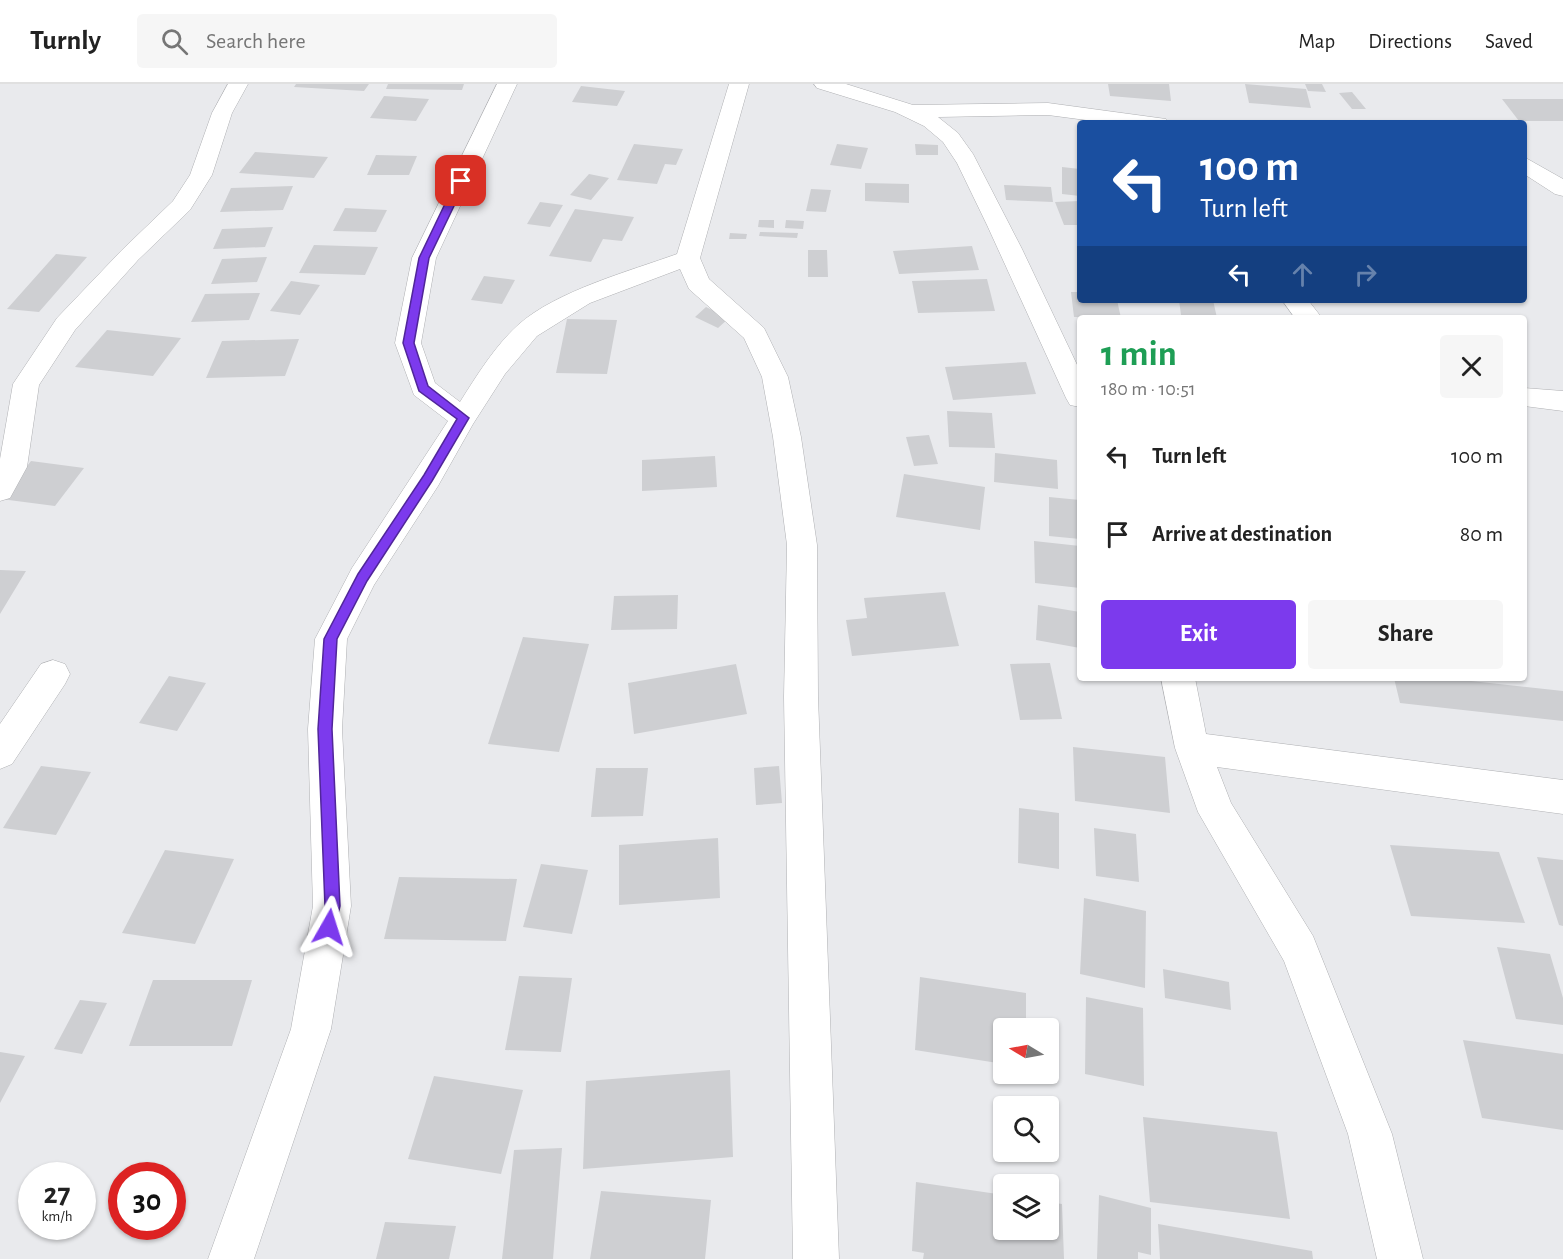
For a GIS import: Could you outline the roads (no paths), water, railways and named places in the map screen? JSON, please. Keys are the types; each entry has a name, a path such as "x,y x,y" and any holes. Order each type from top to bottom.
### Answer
{"street":[{"path":"0,490 14,466 26,384 66,324 130,255 161,228 182,205 201,175 222,113 238,84"},
{"path":"463,418 423,388 408,343 424,258 507,84"},
{"path":"739,84 688,258 698,283 754,334 775,377 787,437 802,545 801,697 816,1259"},
{"path":"824,84 908,111 943,130 964,157 1015,256 1053,344 1077,392"},
{"path":"908,111 1048,109 1135,120"},
{"path":"1527,166 1563,189"},
{"path":"231,1259 249,1213 311,1029 332,906 325,729 331,639 363,578 428,478 463,418 496,368 528,330 581,297 688,258"},
{"path":"1296,303 1306,315"},
{"path":"1527,397 1563,401"},
{"path":"0,753 52,674"},
{"path":"1179,681 1192,748 1216,812 1299,950 1370,1134 1400,1259"},
{"path":"1192,748 1563,797"}]}
